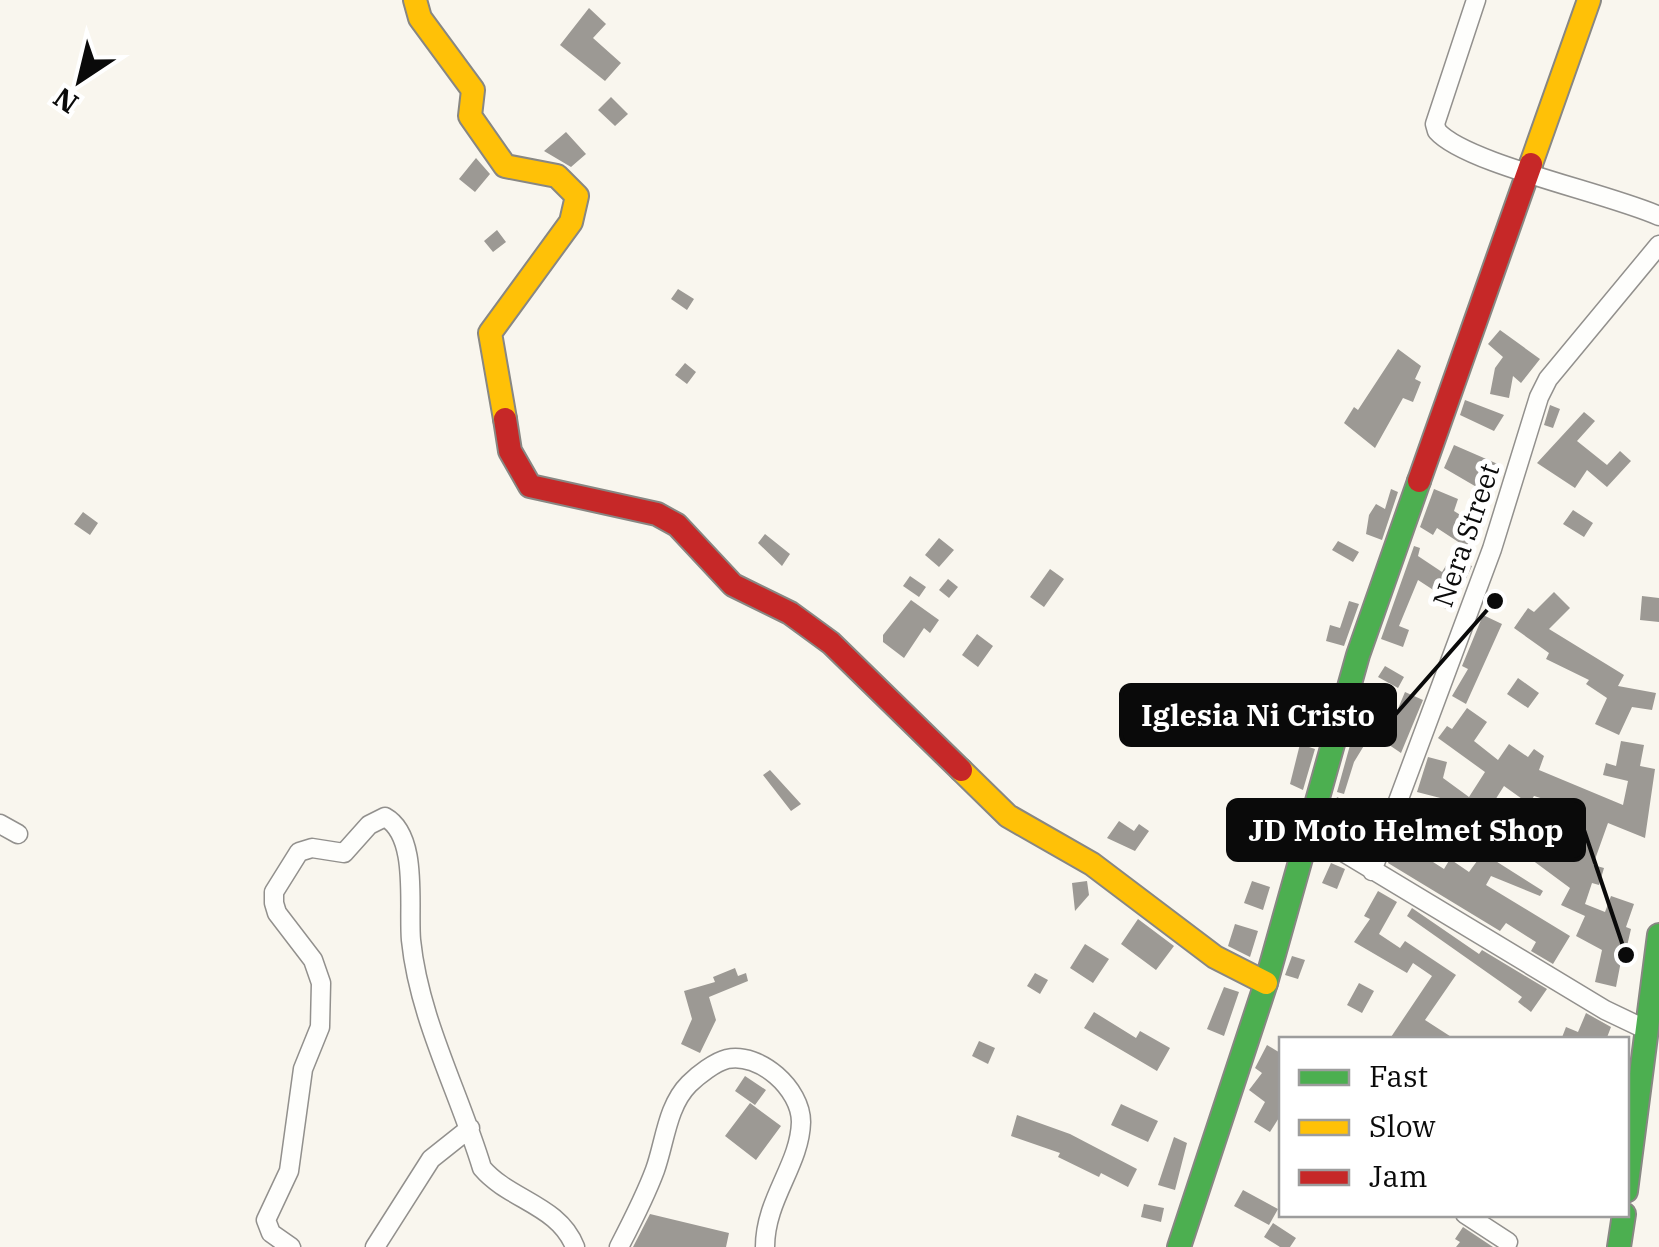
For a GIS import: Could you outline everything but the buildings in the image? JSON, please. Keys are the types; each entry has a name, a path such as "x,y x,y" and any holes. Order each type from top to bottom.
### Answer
{"main road":[{"path":"414,0 420,18 473,90 472,122 506,166 518,172 558,176 576,196 570,222 494,322 490,333 510,451 522,479 542,492 592,496 658,514 677,525 733,585 790,614 831,643 1008,816 1092,864 1214,958 1266,983"},
{"path":"1179,1247 1266,983 1358,655 1589,0"},
{"path":"1629,1148 1659,936"},
{"path":"1620,1247 1624,1217"}],"street":[{"path":"1476,0 1435,124 1437,132 1456,147 1619,198 1659,216"},
{"name":"Nera Street","path":"1372,871 1492,549 1539,397 1548,379 1659,245"},
{"path":"291,1247 272,1233 266,1220 290,1170 304,1069 320,1027 322,984 313,960 276,914 274,892 299,852 312,848 344,854 377,818 385,816 401,830 416,982 482,1168 494,1182 554,1217 576,1247"},
{"path":"0,824 18,834"},
{"path":"1310,832 1605,1010 1647,1030"},
{"path":"620,1247 655,1170 676,1103 700,1076 723,1060 741,1058 764,1065 784,1083 796,1100 801,1120 797,1143 768,1210 766,1247"},
{"path":"375,1247 432,1159 470,1128"},
{"path":"1470,1217 1508,1242"}],"traffic: fast":[{"path":"1179,1247 1266,983 1358,655 1419,481"},
{"path":"1629,1168 1659,935"},
{"path":"1619,1247 1624,1217"}],"traffic: slow":[{"path":"415,0 420,18 473,90 470,116 505,166 557,176 577,196 571,222 490,333 505,419"},
{"path":"1531,164 1589,0"},
{"path":"961,770 1008,816 1092,864 1215,957 1266,983"}],"traffic: jam":[{"path":"1419,481 1531,164"},
{"path":"505,419 510,451 530,486 657,514 677,525 733,585 790,613 831,643 961,770"}],"place":[{"name":"Iglesia Ni Cristo","path":"1495,601"},
{"name":"JD Moto Helmet Shop","path":"1626,955"}]}
